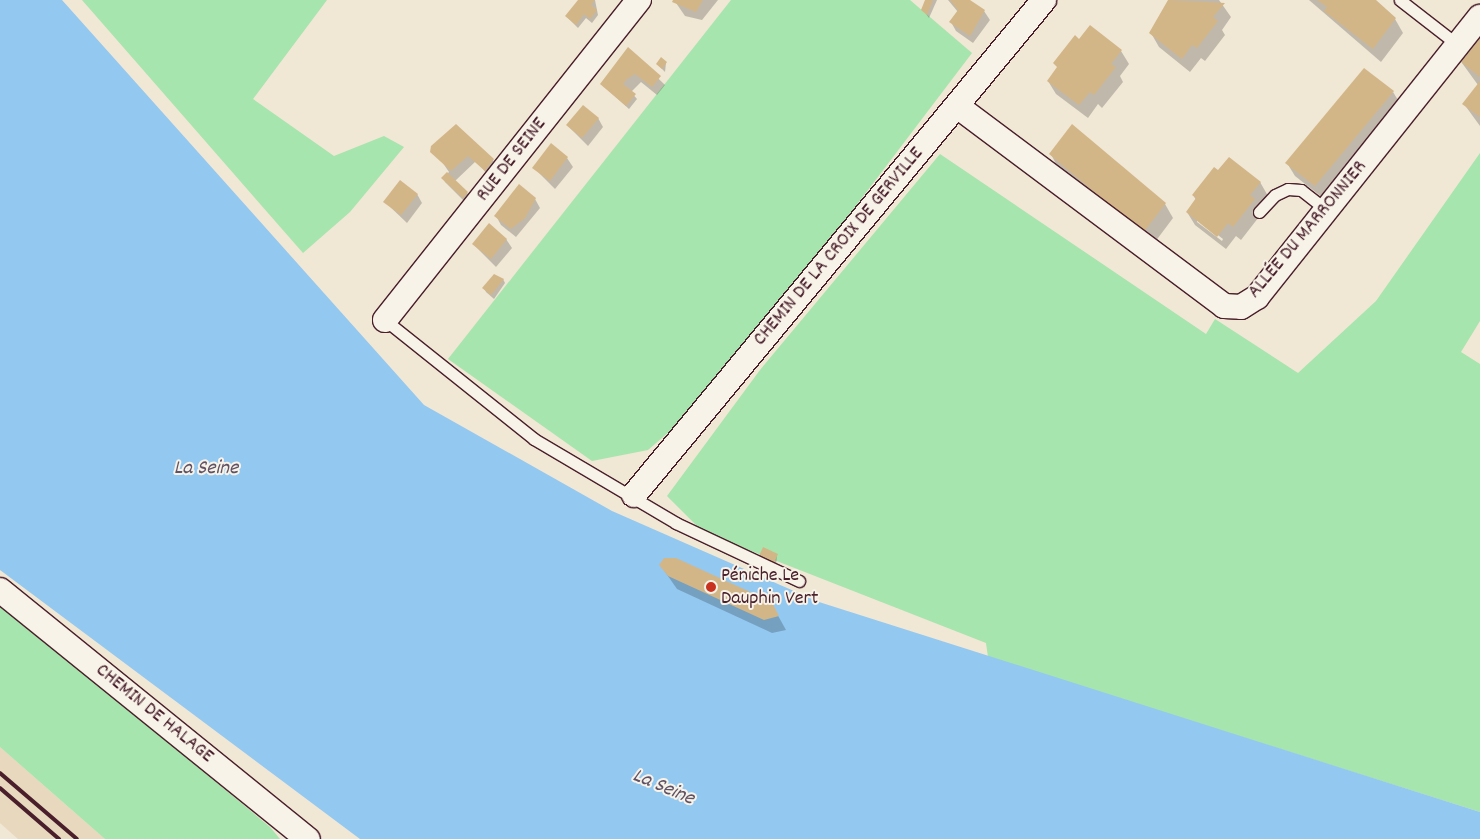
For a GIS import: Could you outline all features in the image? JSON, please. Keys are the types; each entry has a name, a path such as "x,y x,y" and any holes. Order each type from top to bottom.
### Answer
{"street":[{"name":"RUE DE SEINE","path":"385,320 639,0"},
{"name":"CHEMIN DE LA CROIX DE GERVILLE","path":"634,495 1044,0"},
{"name":"ALLÉE DU MARRONNIER","path":"956,106 1224,306 1241,307 1257,297 1459,46 1480,17"},
{"name":"CHEMIN DE HALAGE","path":"0,590 308,839"}],"lane":[{"path":"1400,0 1459,46"},
{"path":"1260,212 1275,195 1288,189 1301,190 1327,210"},
{"path":"385,320 534,439 634,495 676,523 799,581"}],"shaded area":[{"path":"0,747 105,839 18,839 0,823"}],"green space":[{"path":"82,0 327,0 253,99 334,156 384,136 404,147 350,212 303,253"},
{"path":"731,0 910,0 972,53 830,240 677,425 648,450 592,461 448,359"},
{"path":"1480,153 1480,321 1461,352 1480,364 1480,812 988,657 986,643 703,532 667,496 760,370 940,154 1206,334 1215,319 1298,373 1376,301"},
{"path":"0,602 270,827 280,839 105,839 0,747"}],"water":[{"name":"La Seine","path":"0,0 62,0 424,405 612,511 819,602 1480,812 1480,839 360,839 0,570"}],"building":[{"path":"578,0 595,0 591,5 597,10 590,19 584,14 576,25 565,16"},
{"path":"673,0 703,0 696,12 672,2"},
{"path":"925,0 933,0 927,15 921,10"},
{"path":"950,0 970,0 985,10 970,36 949,22 958,10"},
{"path":"1168,0 1225,3 1213,17 1218,21 1197,48 1192,45 1182,59 1149,33"},
{"path":"1317,0 1376,0 1396,18 1373,49 1324,11 1327,7"},
{"path":"1090,25 1122,50 1111,64 1116,67 1094,95 1090,92 1079,105 1047,81 1057,67 1053,63 1075,35 1079,39"},
{"path":"1480,38 1480,77 1461,62"},
{"path":"628,47 661,76 652,87 635,74 627,79 623,84 636,94 626,106 600,84"},
{"path":"661,57 667,62 662,69 656,64"},
{"path":"1364,68 1394,91 1315,186 1285,163"},
{"path":"1480,81 1480,117 1462,104"},
{"path":"583,105 599,118 582,138 566,125"},
{"path":"456,124 494,159 485,171 468,156 451,171 430,152 431,146"},
{"path":"1072,124 1166,203 1143,233 1049,154"},
{"path":"551,143 568,157 550,181 532,168"},
{"path":"1229,157 1261,182 1250,195 1255,199 1233,227 1228,223 1217,237 1186,212 1196,198 1192,195 1214,167 1218,170"},
{"path":"447,172 468,192 463,198 441,178"},
{"path":"400,180 418,194 401,215 383,202"},
{"path":"519,184 536,198 525,218 511,229 494,216"},
{"path":"489,223 507,239 491,259 472,244"},
{"path":"494,274 504,279 491,295 482,288"},
{"path":"763,547 778,554 774,563 759,556"},
{"path":"664,558 676,558 772,602 779,616 764,620 668,576 659,565"}],"railway":[{"path":"0,773 77,839"},
{"path":"0,788 59,839"}],"place":[{"name":"Péniche Le Dauphin Vert","path":"711,587"}]}
